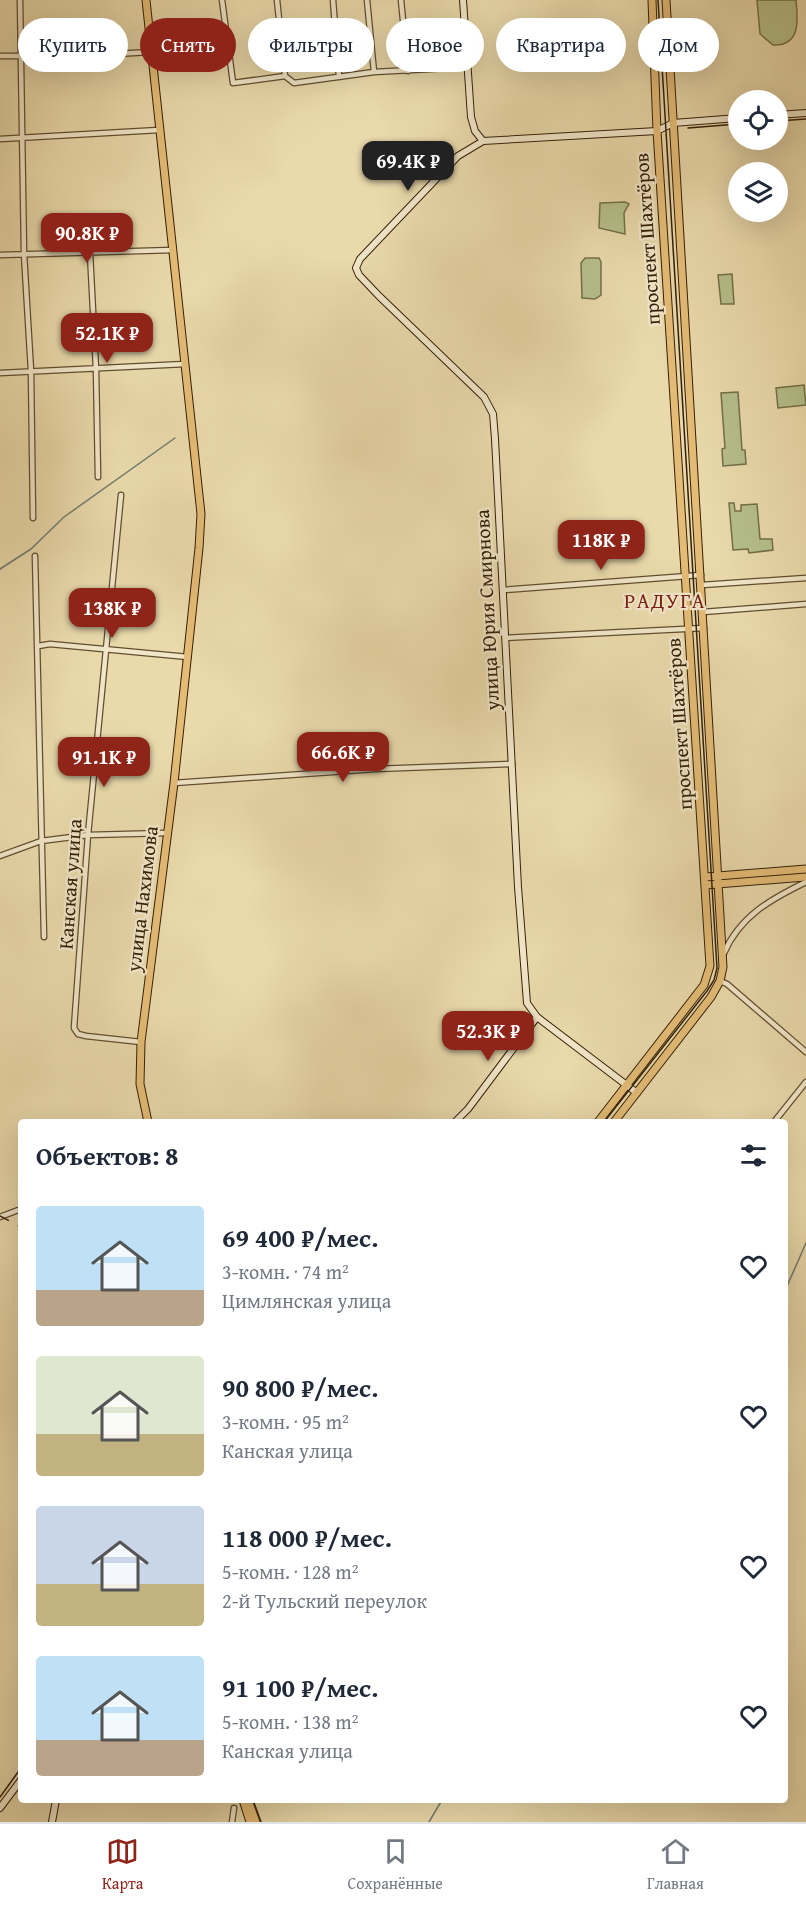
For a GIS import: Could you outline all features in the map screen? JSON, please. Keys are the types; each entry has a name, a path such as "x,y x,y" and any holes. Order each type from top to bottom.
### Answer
{"main road":[{"name":"улица Нахимова","path":"146,0 148,18"},
{"name":"проспект Шахтёров","path":"600,1119 699,992 709,974 690,628 657,131 652,0"},
{"name":"проспект Шахтёров","path":"616,1119 711,997 720,981 723,956 666,0"},
{"name":"улица Нахимова","path":"147,1119 140,1084 141,1042 174,783 201,514 153,72"},
{"path":"705,881 806,869"},
{"path":"717,880 806,877"},
{"path":"244,1803 250,1822"},
{"path":"249,1803 256,1822"}],"street":[{"path":"20,0 21,18"},
{"path":"222,0 233,83 285,76 294,83 386,72"},
{"path":"277,0 285,76"},
{"path":"333,0 339,77"},
{"path":"367,0 369,18"},
{"path":"401,0 403,18"},
{"path":"463,0 464,18"},
{"path":"0,56 18,58"},
{"path":"22,72 24,255 31,371 33,518"},
{"path":"467,72 472,124 483,141 657,131 673,123 728,119"},
{"path":"788,114 806,113"},
{"path":"0,139 159,130"},
{"name":"улица Юрия Смирнова","path":"483,141 467,150 449,165 356,266 357,272 366,282 490,405 495,439 518,887 529,1007 537,1017"},
{"path":"0,255 173,250"},
{"path":"90,253 96,369 98,477"},
{"path":"0,373 185,364"},
{"name":"Канская улица","path":"121,495 88,835 74,1028 78,1034 86,1036 141,1042"},
{"path":"35,556 44,937"},
{"path":"503,590 701,574"},
{"path":"702,585 806,578"},
{"path":"703,612 806,604"},
{"path":"505,638 704,628"},
{"path":"38,646 50,644 188,657"},
{"path":"174,783 512,764"},
{"path":"0,856 41,841 88,835 166,833"},
{"path":"723,956 732,934 752,912 806,882"},
{"path":"720,981 727,984 806,1052"},
{"path":"458,1119 537,1017 637,1093"},
{"path":"776,1119 806,1082"},
{"path":"0,1217 18,1210"},
{"path":"0,1808 18,1784"},
{"path":"52,1822 55,1803"},
{"path":"232,1822 234,1808"}],"green space":[{"path":"757,0 796,0 796,30 789,41 773,45 760,34"},
{"path":"625,202 629,204 624,213 625,234 599,228 600,203"},
{"path":"585,258 599,258 601,262 601,295 595,299 582,298 581,263"},
{"path":"732,274 734,304 721,304 718,275"},
{"path":"804,385 806,405 778,408 776,388"},
{"path":"738,392 742,450 745,450 746,464 723,466 722,449 725,448 721,393"},
{"path":"729,503 734,503 735,511 741,511 741,505 757,504 760,539 772,539 773,550 749,553 748,549 733,550"}],"waterway":[{"path":"0,569 31,549 64,517 175,438"},
{"path":"788,1284 806,1243"},
{"path":"429,1822 440,1803"}],"tram line":[{"path":"606,1119 707,991 714,980 717,968 658,0"},
{"path":"788,120 806,119"},
{"path":"688,128 728,125"},
{"path":"0,1797 18,1772"},
{"path":"254,1803 261,1822"}],"railway":[{"path":"0,1216 18,1225"}],"district":[{"name":"РАДУГА","path":"665,601"}]}
